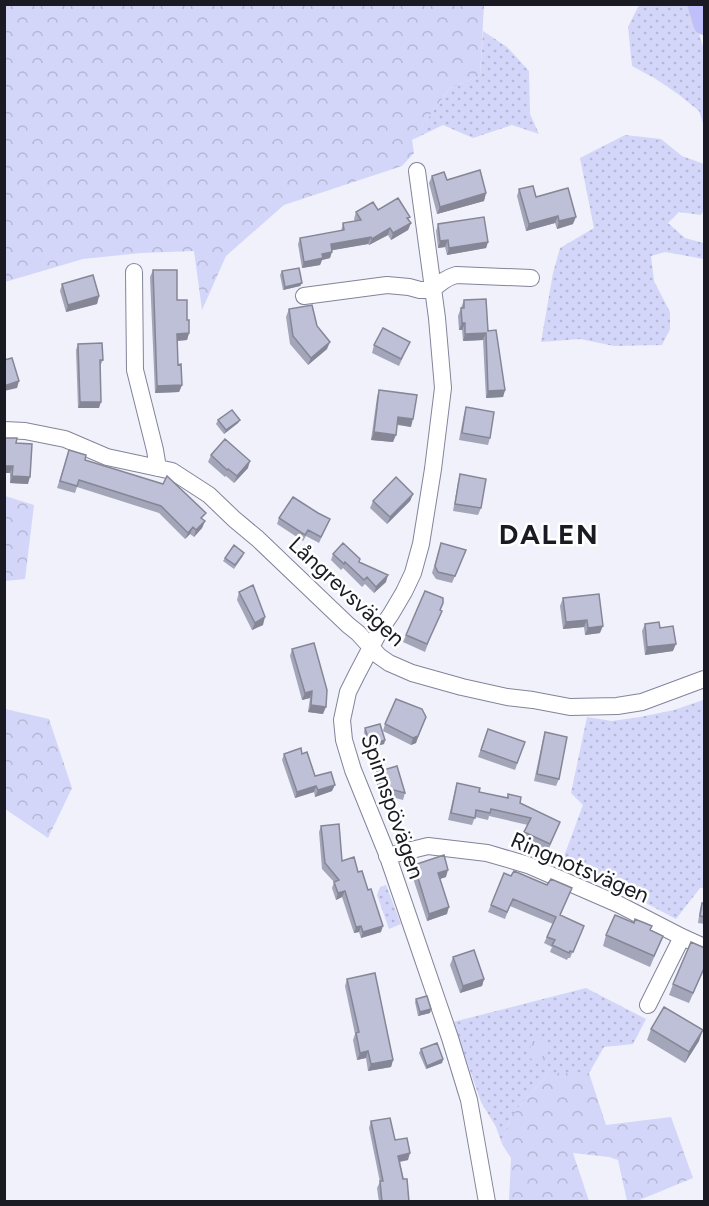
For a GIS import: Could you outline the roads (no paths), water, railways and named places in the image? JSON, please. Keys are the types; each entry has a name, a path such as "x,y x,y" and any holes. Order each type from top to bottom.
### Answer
{"main road":[{"path":"698,4 705,24"}],"street":[{"name":"Spinnspövägen","path":"417,171 437,318 443,388 433,469 421,544 413,573 370,647 348,692 342,720 344,740 353,770 387,856 469,1100 488,1202"},
{"path":"134,272 135,370 158,468"},
{"path":"304,297 387,285 432,290 449,277 456,275 531,278"},
{"name":"Långrevsvägen","path":"4,430 26,431 65,439 106,457 172,471 209,495 358,633 379,656 412,673 503,697 570,706 617,706 642,702 705,679"},
{"name":"Ringnotsvägen","path":"387,856 428,846 487,853 528,865 620,905 705,947"},
{"path":"648,1005 682,937"}],"district":[{"name":"DALEN","path":"549,534"}]}
